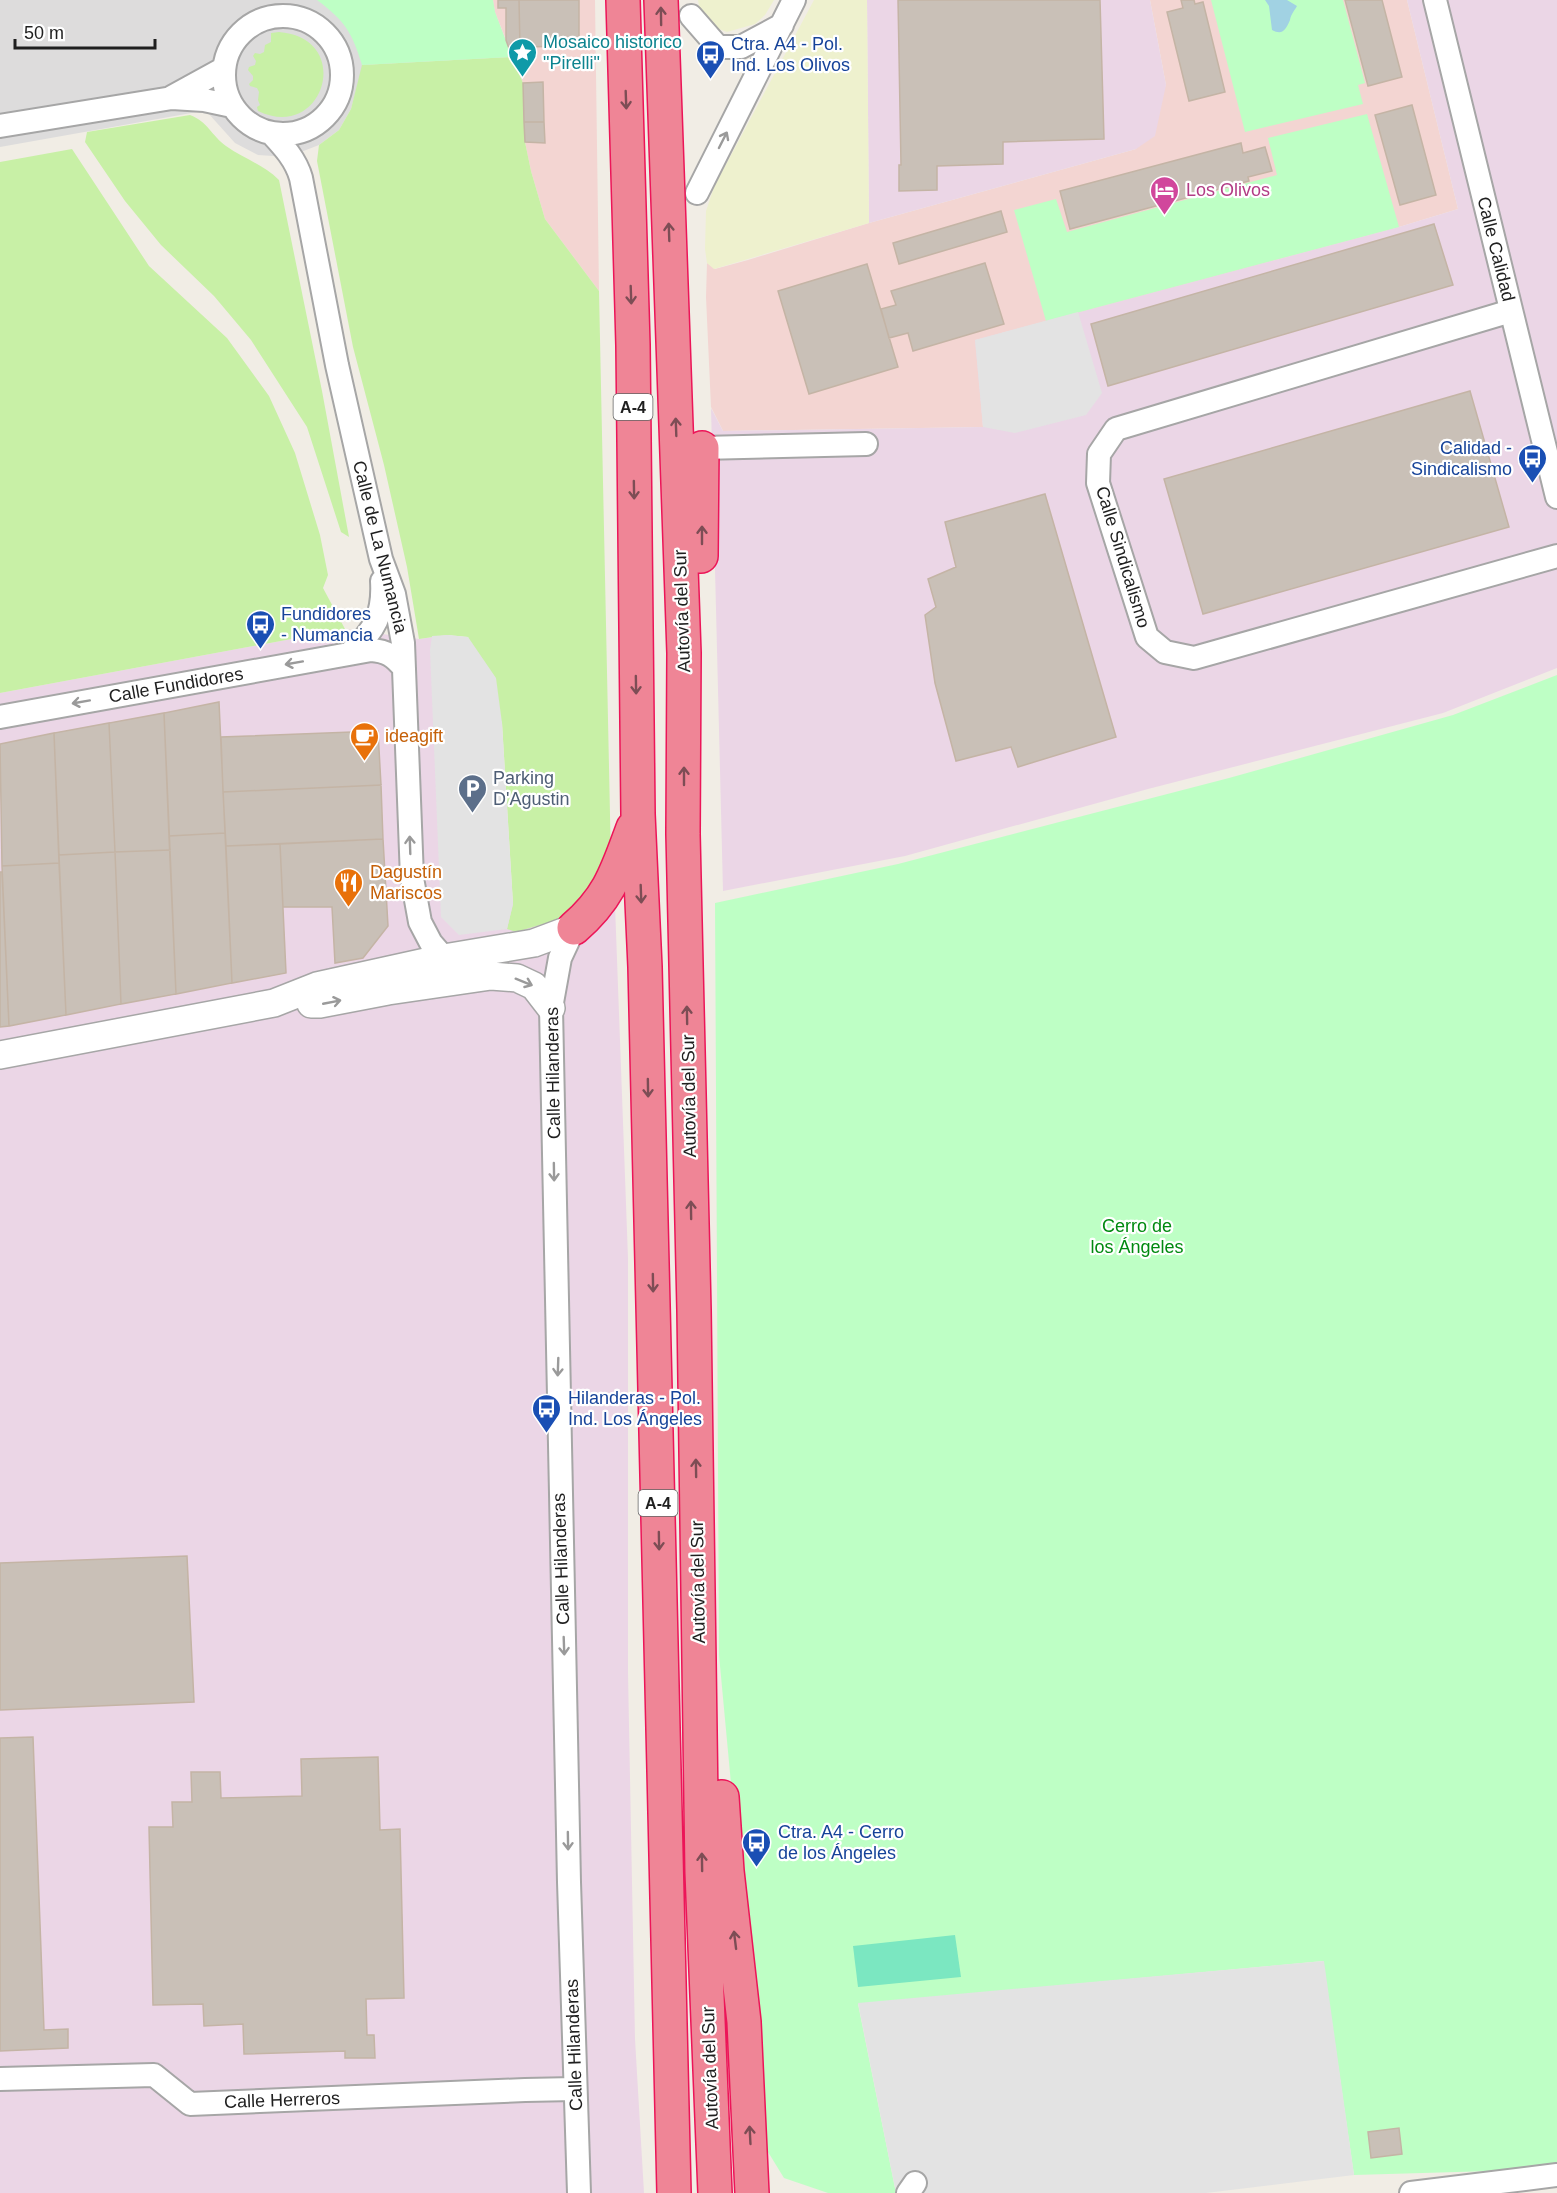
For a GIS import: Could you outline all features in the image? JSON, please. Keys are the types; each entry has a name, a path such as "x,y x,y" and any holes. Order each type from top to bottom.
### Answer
{"highway":[{"name":"Autovía del Sur","path":"623,0 633,345 638,814 647,1063 674,2193"},
{"name":"Autovía del Sur","path":"661,0 684,653 683,834 702,1872 715,2193"},
{"path":"684,653 701,614 702,448"},
{"path":"574,928 592,912 612,884 638,814"},
{"path":"699,1631 717,1730 727,1871 744,2022 752,2193"}],"street":[{"path":"697,193 794,0"},
{"name":"Calle Calidad","path":"1435,0 1557,497"},
{"path":"285,8 326,34 337,50 342,69 341,89 333,107 312,128 298,133 271,133 259,130 244,120 232,106 224,88 223,69 229,49 260,11 273,16 285,8"},
{"path":"691,16 718,47 741,47 782,25"},
{"path":"172,98 223,69"},
{"path":"0,126 172,98 204,100 232,106"},
{"name":"Calle de La Numancia","path":"298,169 303,145 312,128"},
{"name":"Calle de La Numancia","path":"271,133 286,148 298,169 337,365 381,558 394,594 404,643 411,878 420,922 431,943 444,958"},
{"name":"Calle Sindicalismo","path":"1511,311 1116,429 1099,454 1098,483 1147,637 1165,652 1194,658 1557,556"},
{"path":"702,448 866,444"},
{"path":"351,652 363,641 380,616 383,596 381,558"},
{"name":"Calle Fundidores","path":"0,717 351,652 383,650 395,657 404,668"},
{"path":"0,1055 274,1003 317,986 444,958 534,942 574,928"},
{"name":"Calle Hilanderas","path":"574,928 560,958 551,1008 558,1433 579,2193"},
{"path":"440,985 445,979 444,958"},
{"path":"274,1003 320,1004 388,991 491,976 517,978 534,986 551,1008"},
{"name":"Calle Herreros","path":"0,2079 154,2075 190,2104 575,2089"},
{"path":"1411,2193 1557,2175"}],"shaded area":[{"path":"0,0 493,0 495,12 512,57 363,65 351,109 339,130 319,145 288,157 258,155 235,143 208,113 197,112 0,147"},
{"path":"493,0 595,0 599,291 545,219 525,142 523,83 495,12"},
{"path":"867,0 1150,0 1166,85 1155,136 1136,149 869,223"},
{"name":"Los Olivos","path":"1150,0 1407,0 1458,209 1399,227 976,340 983,427 723,431 711,407 706,297 707,263 715,269 869,223 1136,149 1166,85"},
{"path":"1407,0 1557,0 1557,668 1443,713 1148,789 905,856 723,891 711,408 723,431 983,427 975,340 1399,227 1458,209"},
{"path":"1078,312 1102,393 1086,415 1015,433 983,427 975,340"},
{"path":"345,629 419,639 448,635 513,904 615,905 628,1258 628,1673 635,2039 644,2193 0,2193 0,693"},
{"name":"Parking D'Agustin","path":"432,636 468,637 496,678 502,723 513,904 507,929 459,935 441,917 430,650"},
{"path":"1324,1961 1354,2175 1206,2193 896,2193 858,2003"}],"green space":[{"path":"317,0 493,0 495,12 512,57 362,65 351,35 341,21"},
{"path":"698,0 774,0 765,15 755,24 727,32 711,26 701,16"},
{"path":"814,0 867,0 869,223 714,269 707,263 705,249 706,211 714,187"},
{"path":"1211,0 1343,0 1365,83 1358,85 1363,104 1245,132"},
{"path":"279,32 303,38 317,51 323,68 322,86 314,102 300,113 281,117 258,111 259,92 257,88 249,84 253,76 248,70 249,67 255,65 256,61 253,56 255,53 264,52 265,45 271,42 271,33"},
{"path":"512,57 523,83 525,142 545,219 599,291 611,862 567,917 516,932 507,929 513,904 502,723 468,637 447,635 419,639 407,567 384,465 353,347 317,161 319,145 339,130 351,109 362,65"},
{"path":"1367,114 1399,227 1046,321 1014,210 1056,199 1067,232 1277,175 1268,138"},
{"path":"190,115 201,121 226,146 279,180 349,537 341,532 307,427 251,340 214,296 161,245 125,201 85,142 87,132"},
{"path":"72,149 149,266 227,338 269,396 295,453 320,535 328,575 323,588 345,629 0,693 0,162"},
{"name":"Cerro de los Ángeles","path":"1557,675 1557,2169 1354,2175 1323,1961 858,2004 896,2193 828,2193 784,2178 765,2147 719,1655 715,903 898,864 1229,778 1453,715"},
{"path":"955,1935 961,1977 858,1987 853,1946"}],"water":[{"path":"1265,0 1287,0 1297,6 1284,31 1272,30 1269,6"}],"building":[{"path":"498,0 519,0 522,56 512,57 506,40 506,8 498,8"},
{"path":"519,0 579,0 579,46 520,47"},
{"path":"898,0 1100,0 1104,139 1003,142 1003,164 937,166 937,190 899,191 899,165 901,165"},
{"path":"1181,0 1194,0 1195,4 1203,2 1225,92 1189,101 1167,12 1183,8"},
{"path":"1345,0 1382,0 1402,77 1368,86"},
{"path":"543,82 544,122 524,122 523,83"},
{"path":"1412,105 1436,195 1400,205 1375,115"},
{"path":"524,122 544,122 545,143 525,142"},
{"path":"1241,143 1243,153 1265,147 1272,171 1248,177 1249,181 1070,229 1060,191"},
{"path":"1001,211 1007,232 899,264 893,243"},
{"path":"1434,224 1453,285 1108,386 1091,324"},
{"path":"985,263 1004,324 913,351 908,333 889,338 881,309 896,305 891,291"},
{"path":"867,264 898,367 809,394 778,291"},
{"path":"1470,391 1509,527 1203,614 1164,479"},
{"path":"1045,494 1116,737 1018,767 1011,747 956,761 935,683 925,615 936,607 928,579 956,567 945,522"},
{"path":"219,702 225,833 169,836 164,713"},
{"path":"164,713 170,850 115,852 109,723"},
{"path":"109,723 115,852 59,855 54,733"},
{"path":"378,731 381,785 223,792 221,737"},
{"path":"54,733 59,863 2,866 0,744"},
{"path":"381,785 383,839 226,846 223,792"},
{"path":"225,833 232,983 176,994 169,836"},
{"path":"383,839 388,926 363,958 335,963 332,907 283,907 280,844"},
{"path":"280,844 286,973 232,983 226,846"},
{"path":"170,850 176,994 121,1004 115,852"},
{"path":"115,852 121,1004 66,1015 59,855"},
{"path":"59,863 66,1015 9,1026 2,866"},
{"path":"0,872 2,872 9,1026 0,1027"},
{"path":"187,1556 194,1702 0,1710 0,1563"},
{"path":"33,1737 44,2030 68,2029 68,2048 0,2051 0,1738"},
{"path":"378,1757 380,1830 400,1829 404,1998 366,1999 367,2035 374,2035 375,2058 345,2058 345,2051 244,2054 243,2024 204,2026 203,2004 153,2005 149,1827 173,1827 172,1802 192,1802 191,1772 220,1772 221,1798 302,1796 301,1759"},
{"path":"1399,2128 1402,2154 1371,2158 1368,2132"}],"place":[{"name":"Mosaico historico \"Pirelli\"","path":"522,78"},
{"name":"Ctra. A4 - Pol. Ind. Los Olivos","path":"710,80"},
{"name":"Los Olivos","path":"1165,216"},
{"name":"Calidad - Sindicalismo","path":"1533,484"},
{"name":"Fundidores - Numancia","path":"260,650"},
{"name":"ideagift","path":"364,762"},
{"name":"Parking D'Agustin","path":"472,814"},
{"name":"Dagustín Mariscos","path":"349,908"},
{"name":"Hilanderas - Pol. Ind. Los Ángeles","path":"547,1434"},
{"name":"Ctra. A4 - Cerro de los Ángeles","path":"757,1868"}]}
